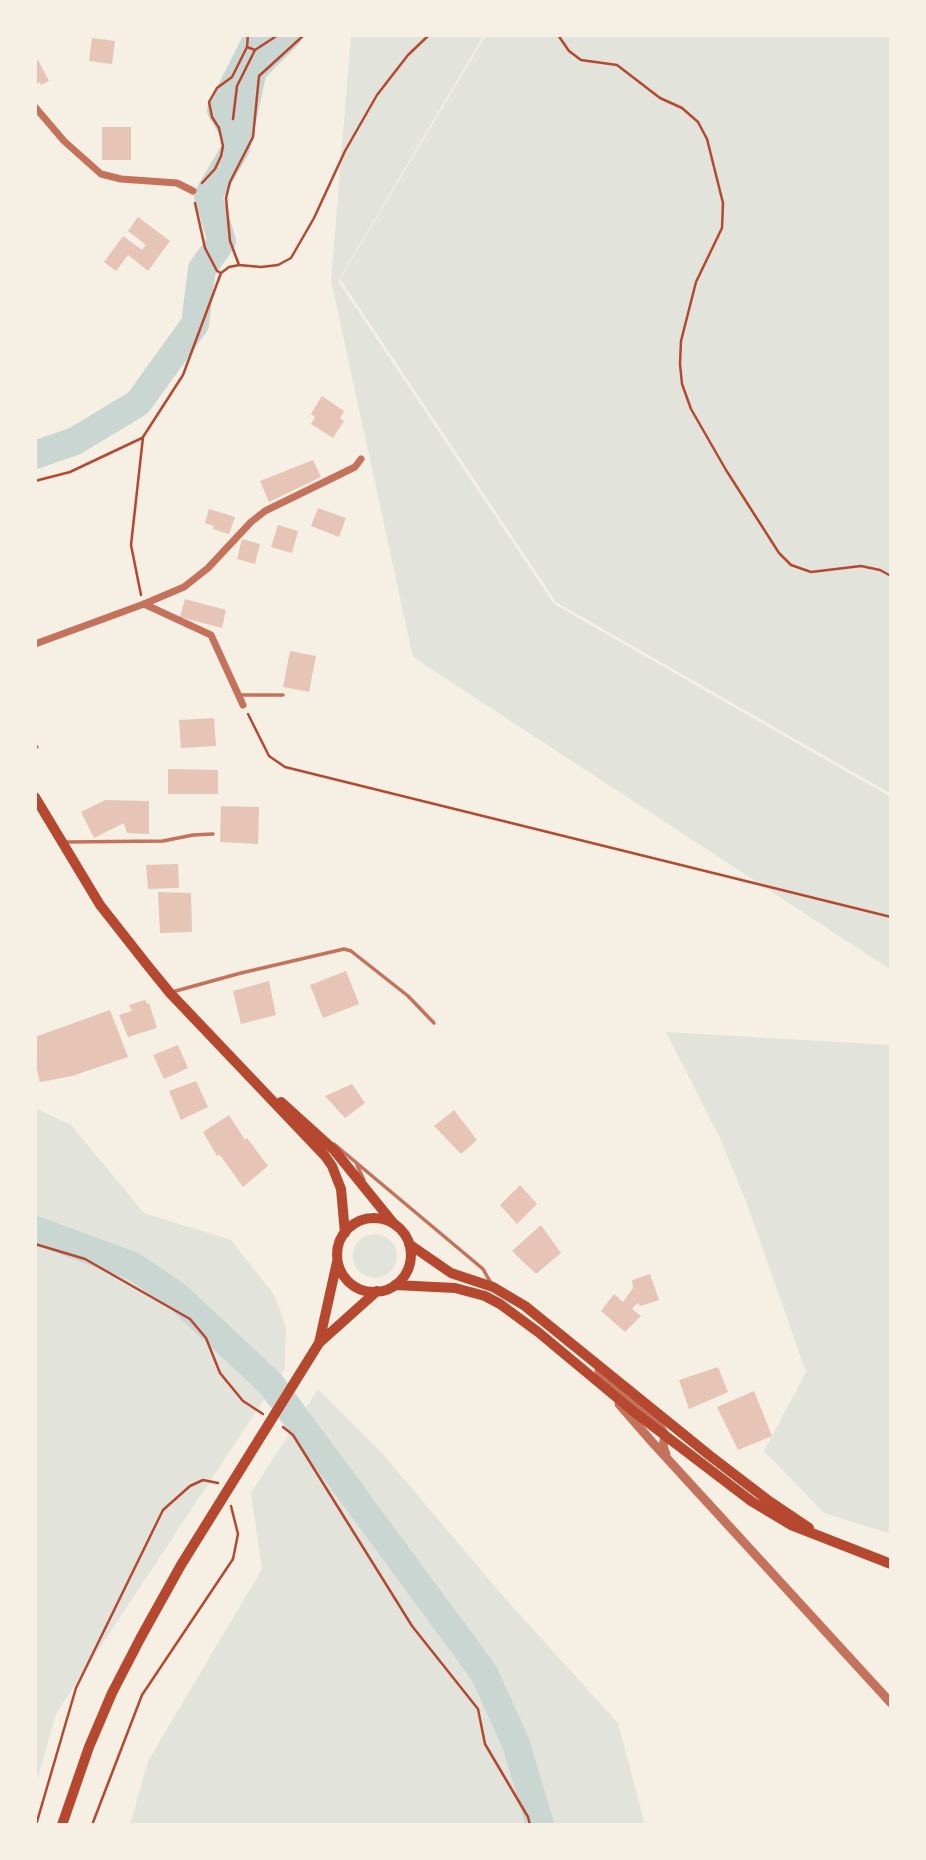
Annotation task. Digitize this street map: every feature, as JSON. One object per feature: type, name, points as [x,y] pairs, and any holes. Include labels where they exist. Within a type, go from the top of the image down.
[{"type":"main road","points":[[35,797],[100,905],[170,993],[312,1141],[332,1166],[343,1199],[345,1233]]},
{"type":"main road","points":[[264,1090],[319,1135],[367,1189],[409,1244],[451,1273],[493,1287],[531,1311],[747,1485],[821,1536]]},
{"type":"main road","points":[[319,1343],[337,1262],[337,1251],[345,1233],[358,1222],[370,1218],[394,1224]]},
{"type":"main road","points":[[395,1285],[406,1273],[409,1244]]},
{"type":"main road","points":[[337,1262],[349,1282],[359,1289],[377,1291]]},
{"type":"main road","points":[[61,1825],[112,1693],[181,1565],[319,1343],[377,1291],[395,1285],[455,1288],[485,1296],[517,1315],[607,1390],[751,1501],[791,1525],[891,1564]]},
{"type":"street","points":[[35,107],[64,141],[101,174],[121,179],[177,183],[193,191]]},
{"type":"street","points":[[35,644],[184,587],[251,522],[265,512],[355,467],[361,459]]},
{"type":"street","points":[[144,604],[211,635],[243,705]]},
{"type":"street","points":[[593,1363],[659,1425],[665,1435],[663,1447],[666,1456]]},
{"type":"street","points":[[607,1390],[891,1703]]},
{"type":"lane","points":[[238,695],[283,695]]},
{"type":"lane","points":[[61,842],[163,841],[213,834]]},
{"type":"lane","points":[[170,993],[344,949],[351,951],[408,996],[433,1023]]},
{"type":"lane","points":[[319,1135],[356,1162],[483,1269],[493,1287]]},
{"type":"lane","points":[[356,1162],[367,1189]]},
{"type":"path","points":[[233,119],[237,86],[251,49],[248,35]]},
{"type":"path","points":[[221,273],[217,271],[205,248],[193,191],[215,169],[223,146],[209,102],[217,88],[232,76],[251,49],[278,35]]},
{"type":"path","points":[[239,265],[230,242],[226,198],[230,182],[253,137],[259,76],[304,35]]},
{"type":"path","points":[[144,604],[131,545],[143,437],[183,375],[221,273],[229,267],[278,265],[291,258],[314,218],[345,151],[377,95],[408,55],[429,35]]},
{"type":"path","points":[[558,35],[569,51],[581,60],[617,65],[660,98],[682,108],[698,122],[707,139],[723,203],[722,228],[696,282],[681,341],[680,364],[682,384],[707,440],[779,553],[791,565],[811,572],[861,566],[880,570],[891,576]]},
{"type":"path","points":[[35,481],[70,472],[143,437]]},
{"type":"path","points":[[243,705],[269,756],[285,767],[891,917]]},
{"type":"path","points":[[35,1244],[85,1259],[190,1319],[206,1338],[219,1373],[243,1401],[263,1414]]},
{"type":"path","points":[[283,1428],[293,1434],[412,1626],[478,1709],[485,1744],[528,1817],[530,1825]]},
{"type":"path","points":[[36,1825],[76,1689],[112,1614]]},
{"type":"shaded area","points":[[351,35],[484,35],[338,281],[554,604],[891,797],[891,970],[413,657],[331,281]]},
{"type":"shaded area","points":[[486,35],[891,35],[891,794],[556,602],[340,279]]},
{"type":"shaded area","points":[[666,1032],[891,1045],[891,1534],[824,1513],[764,1451],[806,1372],[747,1204],[720,1138]]},
{"type":"shaded area","points":[[35,1108],[71,1125],[144,1213],[231,1240],[275,1296],[286,1328],[285,1368],[56,1714],[35,1788]]},
{"type":"shaded area","points":[[375,1234],[390,1241],[397,1256],[390,1271],[375,1278],[360,1271],[353,1256],[360,1241]]},
{"type":"shaded area","points":[[318,1389],[382,1453],[502,1595],[618,1723],[645,1825],[130,1825],[148,1761],[262,1569],[251,1493]]},
{"type":"building","points":[[92,38],[115,41],[112,64],[89,61]]},
{"type":"building","points":[[35,60],[38,60],[49,81],[41,85],[40,82],[35,85]]},
{"type":"building","points":[[102,127],[131,127],[131,160],[102,160]]},
{"type":"building","points":[[138,217],[170,241],[148,271],[128,255],[116,271],[104,262],[123,236],[142,250],[146,245],[128,231]]},
{"type":"building","points":[[322,396],[344,411],[340,418],[344,421],[333,438],[311,424],[315,417],[311,414]]},
{"type":"building","points":[[313,460],[321,477],[269,502],[260,481]]},
{"type":"building","points":[[318,508],[346,518],[339,537],[311,526]]},
{"type":"building","points":[[209,509],[235,517],[229,534],[213,529],[214,526],[205,523]]},
{"type":"building","points":[[278,525],[298,531],[292,553],[271,547]]},
{"type":"building","points":[[242,539],[260,544],[255,564],[237,559]]},
{"type":"building","points":[[185,599],[226,610],[222,628],[180,617]]},
{"type":"building","points":[[290,651],[316,656],[309,692],[283,687]]},
{"type":"building","points":[[214,718],[216,746],[181,748],[179,720]]},
{"type":"building","points":[[168,769],[218,770],[218,794],[168,794]]},
{"type":"building","points":[[105,800],[149,801],[149,834],[127,833],[124,823],[94,838],[81,812]]},
{"type":"building","points":[[221,806],[259,807],[258,844],[220,842]]},
{"type":"building","points":[[178,864],[179,888],[148,889],[146,865]]},
{"type":"building","points":[[158,892],[191,893],[192,932],[160,933]]},
{"type":"building","points":[[346,971],[359,1004],[323,1018],[310,985]]},
{"type":"building","points":[[269,981],[276,1015],[241,1024],[233,991]]},
{"type":"building","points":[[145,1000],[149,1003],[157,1028],[128,1037],[119,1015],[132,1011],[129,1005]]},
{"type":"building","points":[[110,1010],[128,1057],[72,1076],[40,1082],[35,1061],[35,1037]]},
{"type":"building","points":[[178,1045],[188,1068],[164,1079],[153,1055]]},
{"type":"building","points":[[196,1081],[208,1107],[181,1120],[169,1091]]},
{"type":"building","points":[[352,1084],[365,1103],[345,1118],[325,1096]]},
{"type":"building","points":[[454,1110],[477,1140],[461,1154],[434,1126]]},
{"type":"building","points":[[229,1115],[245,1140],[247,1138],[268,1166],[243,1187],[220,1155],[217,1156],[203,1132]]},
{"type":"building","points":[[520,1185],[537,1204],[517,1224],[500,1205]]},
{"type":"building","points":[[541,1225],[561,1253],[536,1274],[512,1251]]},
{"type":"building","points":[[650,1274],[659,1300],[641,1306],[637,1303],[632,1309],[641,1316],[625,1332],[601,1311],[614,1294],[623,1302],[633,1288],[632,1280]]},
{"type":"building","points":[[718,1367],[728,1392],[689,1409],[679,1380]]},
{"type":"building","points":[[754,1391],[772,1436],[738,1450],[717,1407]]},
{"type":"waterway","points":[[237,137],[221,110],[259,35]]},
{"type":"waterway","points":[[35,455],[75,441],[138,403],[195,324],[202,269],[222,241],[208,196],[236,148],[253,70],[288,35]]},
{"type":"waterway","points":[[35,1230],[133,1266],[176,1295],[271,1384],[484,1673],[516,1744],[540,1825]]}]
